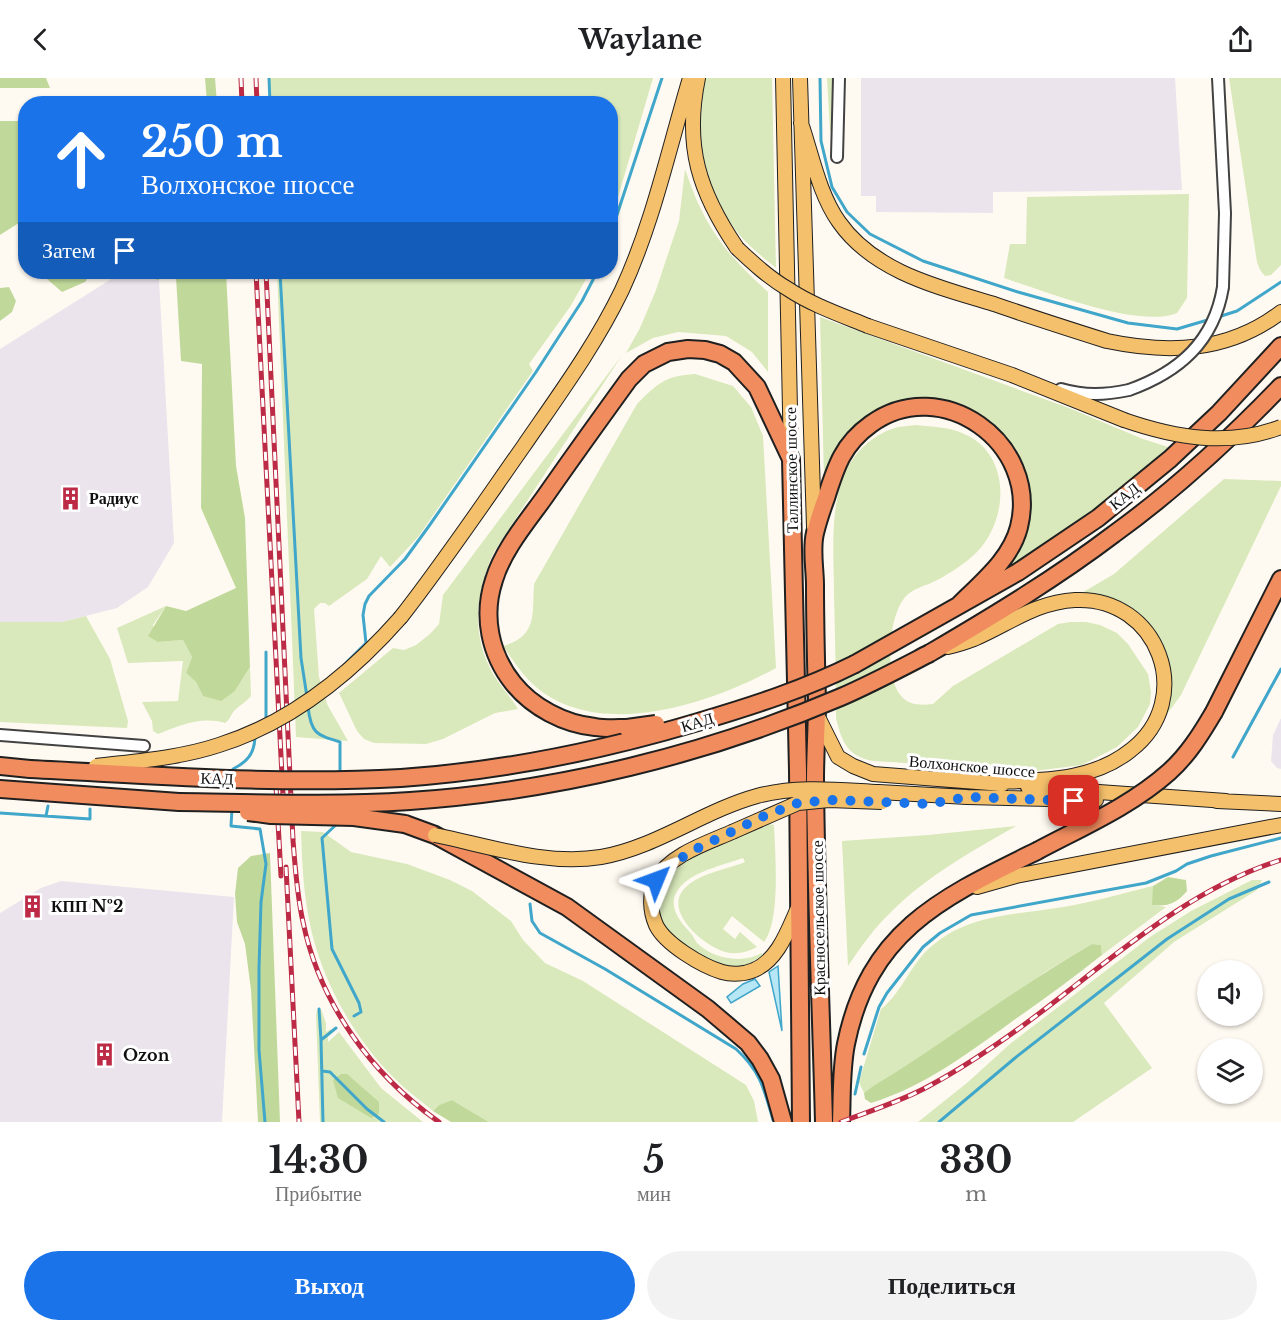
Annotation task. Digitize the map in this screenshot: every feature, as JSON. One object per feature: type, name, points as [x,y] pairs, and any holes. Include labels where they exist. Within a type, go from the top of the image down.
[{"type":"highway","name":"КАД","points":[[0,766],[208,778],[318,781],[401,778],[484,770],[608,747],[673,730],[794,692],[855,664],[1018,572],[1098,518],[1170,459],[1219,412],[1281,346]]},
{"type":"highway","points":[[791,459],[757,387],[734,362],[720,354],[688,349],[668,352],[644,364],[628,379],[513,542],[494,579],[488,621],[491,645],[504,672],[522,694],[540,708],[562,718],[594,727],[638,728],[676,720],[747,699],[827,669],[855,664]]},
{"type":"highway","name":"КАД","points":[[0,789],[179,802],[320,804],[410,801],[495,792],[566,780],[676,754],[788,717],[840,697],[930,653],[1031,592],[1115,534],[1189,475],[1281,386]]},
{"type":"highway","points":[[814,535],[835,469],[854,437],[874,421],[896,411],[921,407],[942,409],[965,416],[985,427],[1010,457],[1018,475],[1022,494],[1022,510],[1019,528],[1012,544],[998,565],[959,605]]},
{"type":"highway","name":"Таллинское шоссе","points":[[791,459],[798,861]]},
{"type":"highway","name":"Таллинское шоссе","points":[[814,535],[817,715]]},
{"type":"highway","points":[[840,1122],[846,1045],[858,1004],[880,957],[918,918],[942,901],[1142,794],[1170,771],[1194,745],[1214,712],[1281,579]]},
{"type":"highway","name":"Красносельское шоссе","points":[[817,715],[815,779],[824,1122]]},
{"type":"highway","points":[[179,802],[271,815],[379,819],[405,824],[435,835],[567,907],[708,1009],[748,1043],[760,1059],[771,1079],[783,1122]]},
{"type":"highway","name":"Красносельское шоссе","points":[[798,861],[801,1122]]},
{"type":"main road","points":[[30,769],[96,766],[190,753],[218,746],[280,719],[336,681],[362,660],[401,617],[448,555],[555,401],[607,319],[622,288],[648,220],[690,78]]},
{"type":"main road","points":[[698,78],[693,116],[694,156],[704,190],[720,223],[737,248],[763,272],[789,290],[826,309],[868,326],[1011,375],[1124,420],[1181,437],[1208,440],[1240,438],[1281,428]]},
{"type":"main road","name":"Таллинское шоссе","points":[[783,78],[791,459]]},
{"type":"main road","name":"Таллинское шоссе","points":[[800,78],[814,535]]},
{"type":"main road","points":[[801,123],[834,216],[852,239],[867,253],[889,266],[933,285],[1107,341],[1163,350],[1190,348],[1225,341],[1252,330],[1281,312]]},
{"type":"main road","points":[[930,653],[974,639],[1042,605],[1077,600],[1098,602],[1117,608],[1145,630],[1155,644],[1162,659],[1165,676],[1162,708],[1145,737],[1131,751],[1107,765],[1077,776],[996,782]]},
{"type":"main road","name":"Волхонское шоссе","points":[[817,715],[838,757],[852,766],[873,774],[1227,801],[1281,801]]},
{"type":"main road","points":[[435,835],[528,856],[562,859],[600,857],[632,849],[730,805],[782,790],[827,789],[881,797]]},
{"type":"main road","points":[[799,906],[779,946],[768,962],[753,970],[737,974],[723,972],[696,959],[665,938],[651,912],[651,894],[656,880],[665,868],[678,859],[798,803],[881,797]]},
{"type":"main road","name":"Волхонское шоссе","points":[[881,797],[1227,801]]},
{"type":"main road","points":[[942,901],[981,885],[1016,876],[1281,825]]},
{"type":"street","points":[[837,157],[839,78]]},
{"type":"street","points":[[1011,375],[1086,395],[1108,394],[1129,390],[1167,373],[1203,339],[1216,314],[1222,287],[1225,213],[1218,78]]},
{"type":"street","points":[[0,735],[144,746]]},
{"type":"shaded area","points":[[861,78],[1175,78],[1182,190],[993,192],[993,213],[876,212],[876,196],[861,196]]},
{"type":"shaded area","points":[[111,279],[159,280],[174,543],[148,587],[117,608],[62,622],[0,622],[0,349]]},
{"type":"shaded area","points":[[1281,718],[1281,769],[1271,761],[1273,735]]},
{"type":"shaded area","points":[[61,881],[234,897],[222,1122],[0,1122],[0,913],[41,888]]},
{"type":"green space","points":[[0,78],[46,78],[50,88],[0,88]]},
{"type":"green space","points":[[205,78],[215,78],[216,96],[206,96]]},
{"type":"green space","points":[[268,78],[653,78],[618,197],[618,96],[269,96]]},
{"type":"green space","points":[[702,78],[772,78],[776,268],[744,240],[725,214],[711,184],[700,136],[699,110]]},
{"type":"green space","points":[[827,78],[835,78],[834,127],[830,132]]},
{"type":"green space","points":[[1229,78],[1281,78],[1281,265],[1271,275],[1265,276],[1257,262]]},
{"type":"green space","points":[[0,121],[18,121],[18,223],[0,235]]},
{"type":"green space","points":[[685,169],[700,207],[717,237],[739,264],[768,292],[768,372],[752,352],[726,336],[678,332],[653,338],[626,353],[640,328],[656,290],[679,221]]},
{"type":"green space","points":[[1189,194],[1187,298],[1177,313],[1160,317],[1116,312],[1066,299],[1004,278],[1010,244],[1026,244],[1027,197]]},
{"type":"green space","points":[[47,279],[87,279],[85,282],[62,292]]},
{"type":"green space","points":[[176,279],[226,279],[236,466],[245,518],[250,667],[235,691],[221,701],[203,696],[196,682],[186,673],[192,657],[183,640],[158,642],[148,636],[166,606],[186,611],[236,588],[201,508],[202,364],[181,361]]},
{"type":"green space","points":[[277,279],[586,279],[570,307],[529,364],[533,371],[418,537],[390,567],[381,556],[367,579],[329,606],[320,603],[314,609],[319,677],[327,704],[348,741],[296,737]]},
{"type":"green space","points":[[9,287],[16,301],[12,312],[0,321],[0,288]]},
{"type":"green space","points":[[820,317],[1069,408],[1168,447],[1115,496],[1002,575],[1025,523],[992,426],[890,407],[824,478]]},
{"type":"green space","points":[[622,355],[494,552],[488,566],[478,609],[480,638],[489,666],[518,709],[495,713],[443,739],[426,744],[374,743],[364,739],[357,731],[339,693],[393,648],[404,650],[416,645],[439,624],[443,595]]},
{"type":"green space","points":[[695,374],[733,386],[751,407],[763,436],[776,668],[721,693],[659,711],[627,714],[596,713],[567,705],[535,686],[503,646],[514,642],[528,630],[533,614],[534,584],[637,404],[663,382]]},
{"type":"green space","points":[[917,425],[957,431],[978,443],[990,455],[997,471],[1000,505],[988,538],[977,552],[949,573],[907,595],[901,604],[892,631],[890,647],[890,662],[897,689],[903,698],[913,704],[933,704],[953,686],[1058,624],[1086,622],[1100,625],[1117,633],[1128,644],[1148,674],[1151,692],[1150,704],[1138,727],[1117,747],[1082,765],[1035,771],[873,761],[851,752],[843,741],[836,718],[833,549],[834,517],[840,487],[853,458],[865,445],[887,431]]},
{"type":"green space","points":[[1224,479],[1281,481],[1281,486],[1181,695],[1165,717],[1171,686],[1171,672],[1163,646],[1155,634],[1131,613],[1112,602],[1101,597],[1080,594],[1114,574]]},
{"type":"green space","points":[[166,606],[153,625],[158,642],[183,640],[192,657],[186,673],[196,682],[203,696],[235,691],[250,667],[251,696],[235,710],[225,723],[199,721],[158,734],[153,731],[152,721],[142,702],[178,701],[183,661],[128,663],[117,628]]},
{"type":"green space","points":[[86,616],[110,659],[128,721],[127,728],[0,722],[0,622],[62,622]]},
{"type":"green space","points":[[769,824],[774,825],[776,886],[773,918],[764,942],[732,916],[723,929],[735,939],[740,932],[757,947],[746,952],[725,952],[697,935],[682,917],[679,907],[679,897],[691,883],[705,875],[745,862],[743,858],[704,871],[689,879],[678,890],[674,902],[676,914],[680,920],[697,943],[711,953],[737,959],[762,953],[763,956],[743,966],[725,966],[709,960],[675,940],[663,926],[658,908],[660,890],[669,874],[699,854]]},
{"type":"green space","points":[[1016,826],[951,865],[905,899],[879,925],[848,966],[842,841]]},
{"type":"green space","points":[[301,831],[323,832],[351,852],[407,864],[472,891],[511,921],[523,940],[545,963],[583,981],[746,1085],[754,1101],[758,1122],[489,1122],[452,1100],[439,1105],[433,1111],[378,1061],[351,1023],[328,981],[308,914]]},
{"type":"green space","points":[[270,853],[280,1122],[258,1122],[251,990],[245,944],[237,922],[235,894],[238,868],[251,856]]},
{"type":"green space","points":[[1168,877],[1186,880],[1187,891],[1180,899],[1172,903],[1152,905],[1153,886]]},
{"type":"green space","points":[[1252,880],[1262,880],[1257,890],[1174,942],[1104,1003],[1152,1068],[1073,1122],[918,1122],[968,1082],[1011,1043],[1150,937],[1191,911]]},
{"type":"green space","points":[[1153,886],[1153,905],[1166,907],[1102,955],[1101,945],[1092,944],[1045,972],[864,1093],[859,1082],[881,1009],[933,945],[963,927],[979,921],[1075,905]]},
{"type":"green space","points":[[1092,944],[1101,945],[1102,955],[960,1058],[927,1079],[891,1096],[871,1103],[865,1099],[864,1093],[872,1087],[1036,978]]},
{"type":"green space","points":[[321,1009],[326,1023],[326,1032],[331,1029],[333,1032],[328,1037],[328,1042],[339,1032],[381,1088],[423,1122],[320,1122],[316,1015],[317,1010]]},
{"type":"green space","points":[[341,1074],[347,1074],[379,1102],[379,1114],[371,1118],[338,1098],[333,1080]]},
{"type":"green space","points":[[452,1100],[489,1122],[451,1122],[433,1111],[439,1105]]},
{"type":"water","points":[[778,966],[782,1031],[769,972]]},
{"type":"water","points":[[755,979],[760,986],[731,1003],[727,997],[743,984]]},
{"type":"waterway","points":[[269,78],[270,96]]},
{"type":"waterway","points":[[618,212],[662,78]]},
{"type":"waterway","points":[[820,78],[821,141],[832,187],[847,212],[870,234],[923,261],[1018,292],[1128,323],[1177,329],[1211,319]]},
{"type":"waterway","points":[[280,279],[301,658],[307,697]]},
{"type":"waterway","points":[[344,665],[366,643],[363,615],[369,596],[405,559],[429,526],[536,372],[582,301],[593,279]]},
{"type":"waterway","points":[[1218,317],[1237,311],[1281,282]]},
{"type":"waterway","points":[[266,652],[266,720]]},
{"type":"waterway","points":[[1233,757],[1281,669]]},
{"type":"waterway","points":[[308,707],[316,732],[340,742],[340,774]]},
{"type":"waterway","points":[[233,773],[233,769],[249,757],[257,737]]},
{"type":"waterway","points":[[46,816],[48,806]]},
{"type":"waterway","points":[[0,813],[90,819],[90,809]]},
{"type":"waterway","points":[[232,809],[231,826],[260,829],[266,864],[261,902],[259,968],[259,1050],[265,1122]]},
{"type":"waterway","points":[[339,822],[322,838],[332,949],[359,1003],[361,1012],[354,1016]]},
{"type":"waterway","points":[[864,1054],[879,1007],[887,993],[923,947],[940,933],[971,915],[1146,883],[1187,864],[1281,838]]},
{"type":"waterway","points":[[939,1122],[1015,1058],[1167,939],[1229,899],[1269,882]]},
{"type":"waterway","points":[[530,904],[532,921],[540,933],[605,969],[736,1049],[756,1073],[773,1120]]},
{"type":"waterway","points":[[319,1009],[321,1040]]},
{"type":"waterway","points":[[323,1122],[321,1040],[336,1028]]},
{"type":"waterway","points":[[855,1094],[861,1067]]},
{"type":"waterway","points":[[322,1071],[330,1072],[367,1109],[384,1122]]},
{"type":"railway","points":[[241,78],[242,96]]},
{"type":"railway","points":[[256,78],[257,96]]},
{"type":"railway","points":[[256,279],[283,795]]},
{"type":"railway","points":[[266,279],[293,840],[301,912],[311,952],[322,981],[352,1035],[391,1082],[439,1122]]},
{"type":"railway","points":[[276,786],[281,876]]},
{"type":"railway","points":[[841,1122],[886,1106],[953,1073],[1021,1027],[1145,932],[1178,910],[1245,873],[1281,860]]},
{"type":"railway","points":[[286,867],[299,1122]]},
{"type":"place","name":"Радиус","points":[[71,498]]},
{"type":"place","name":"КПП №2","points":[[33,906]]},
{"type":"place","name":"Ozon","points":[[105,1055]]},
{"type":"route","points":[[656,880],[665,868],[694,850],[762,817],[798,803],[830,800],[930,804],[967,797],[1074,801]]}]
